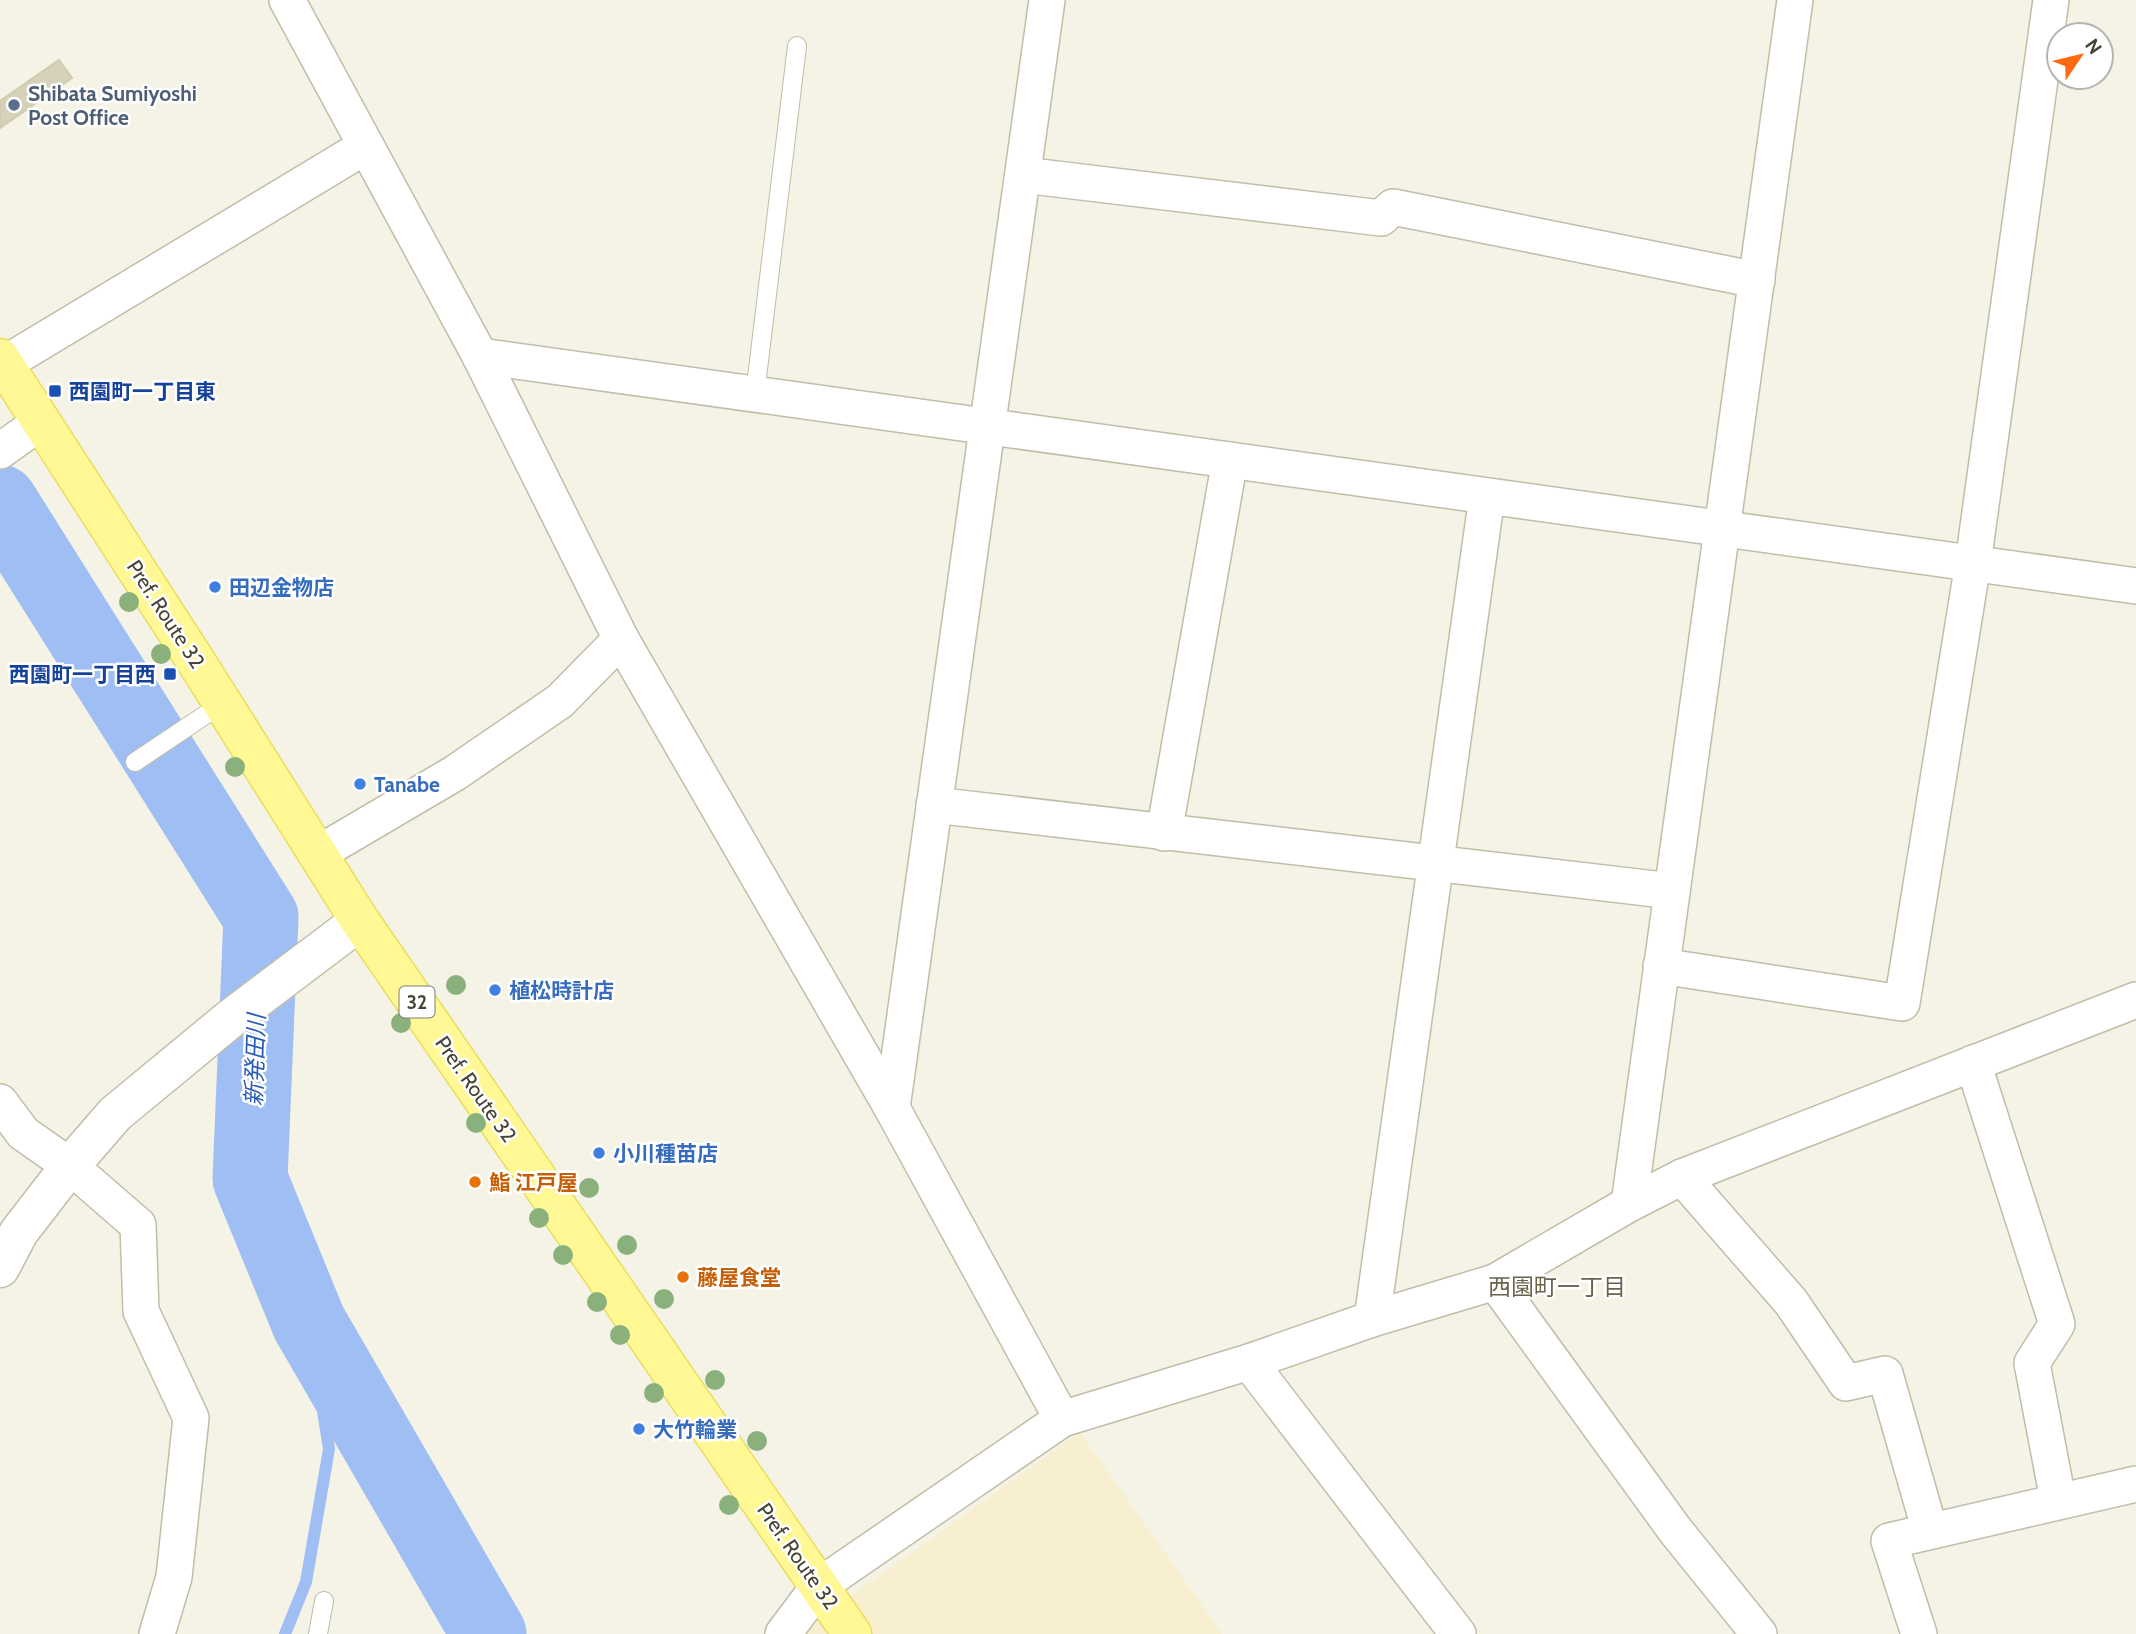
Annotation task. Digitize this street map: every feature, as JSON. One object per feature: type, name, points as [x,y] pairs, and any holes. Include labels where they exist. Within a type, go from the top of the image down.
[{"type":"main road","name":"Pref. Route 32","points":[[2,361],[360,921],[852,1634]]},
{"type":"street","points":[[892,1108],[1047,0]]},
{"type":"street","points":[[1629,1204],[1796,0]]},
{"type":"street","points":[[1661,967],[1902,1003],[1973,563],[2051,0]]},
{"type":"street","points":[[288,1],[481,356],[621,639],[892,1108],[1062,1419]]},
{"type":"street","points":[[2,361],[366,146]]},
{"type":"street","points":[[1023,175],[1381,219],[1393,206],[1757,281]]},
{"type":"street","points":[[481,356],[2136,586]]},
{"type":"street","points":[[1,450],[42,421]]},
{"type":"street","points":[[1164,833],[1230,460]]},
{"type":"street","points":[[1372,1319],[1487,496]]},
{"type":"street","points":[[319,853],[455,773],[560,702],[621,639]]},
{"type":"street","points":[[934,805],[1672,891]]},
{"type":"street","points":[[0,1268],[19,1232],[115,1114],[230,1019],[360,921]]},
{"type":"street","points":[[783,1634],[819,1586],[1062,1419],[1495,1282],[1629,1204],[1682,1177],[2136,1000]]},
{"type":"street","points":[[1973,1063],[2057,1324],[2032,1363],[2058,1500]]},
{"type":"street","points":[[0,1102],[12,1140],[70,1166],[138,1225],[141,1311],[191,1418],[174,1577],[157,1634]]},
{"type":"street","points":[[1682,1177],[1791,1302],[1846,1383],[1885,1374],[1930,1531]]},
{"type":"street","points":[[1495,1282],[1675,1530],[1759,1634]]},
{"type":"street","points":[[1249,1362],[1458,1634]]},
{"type":"street","points":[[1919,1634],[1889,1541],[2136,1483]]},
{"type":"lane","points":[[755,394],[797,46]]},
{"type":"lane","points":[[135,762],[223,703]]},
{"type":"lane","points":[[318,1634],[324,1601]]},
{"type":"shaded area","points":[[1080,1432],[1222,1634],[798,1634]]},
{"type":"building","points":[[59,60],[72,78],[0,128],[0,101]]},
{"type":"waterway","name":"新発田川","points":[[0,502],[261,917],[250,1179],[309,1323],[489,1634]]},
{"type":"waterway","points":[[285,1634],[306,1582],[329,1449],[309,1323]]},
{"type":"place","name":"Shibata Sumiyoshi Post Office","points":[[14,105]]},
{"type":"place","name":"西園町一丁目東","points":[[55,391]]},
{"type":"place","name":"田辺金物店","points":[[215,587]]},
{"type":"place","name":"西園町一丁目西","points":[[170,674]]},
{"type":"place","name":"Tanabe","points":[[360,784]]},
{"type":"place","name":"植松時計店","points":[[495,990]]},
{"type":"place","name":"小川種苗店","points":[[599,1153]]},
{"type":"place","name":"鮨 江戸屋","points":[[475,1182]]},
{"type":"place","name":"藤屋食堂","points":[[683,1277]]},
{"type":"place","name":"大竹輪業","points":[[639,1429]]},
{"type":"district","name":"西園町一丁目","points":[[1557,1287]]}]
